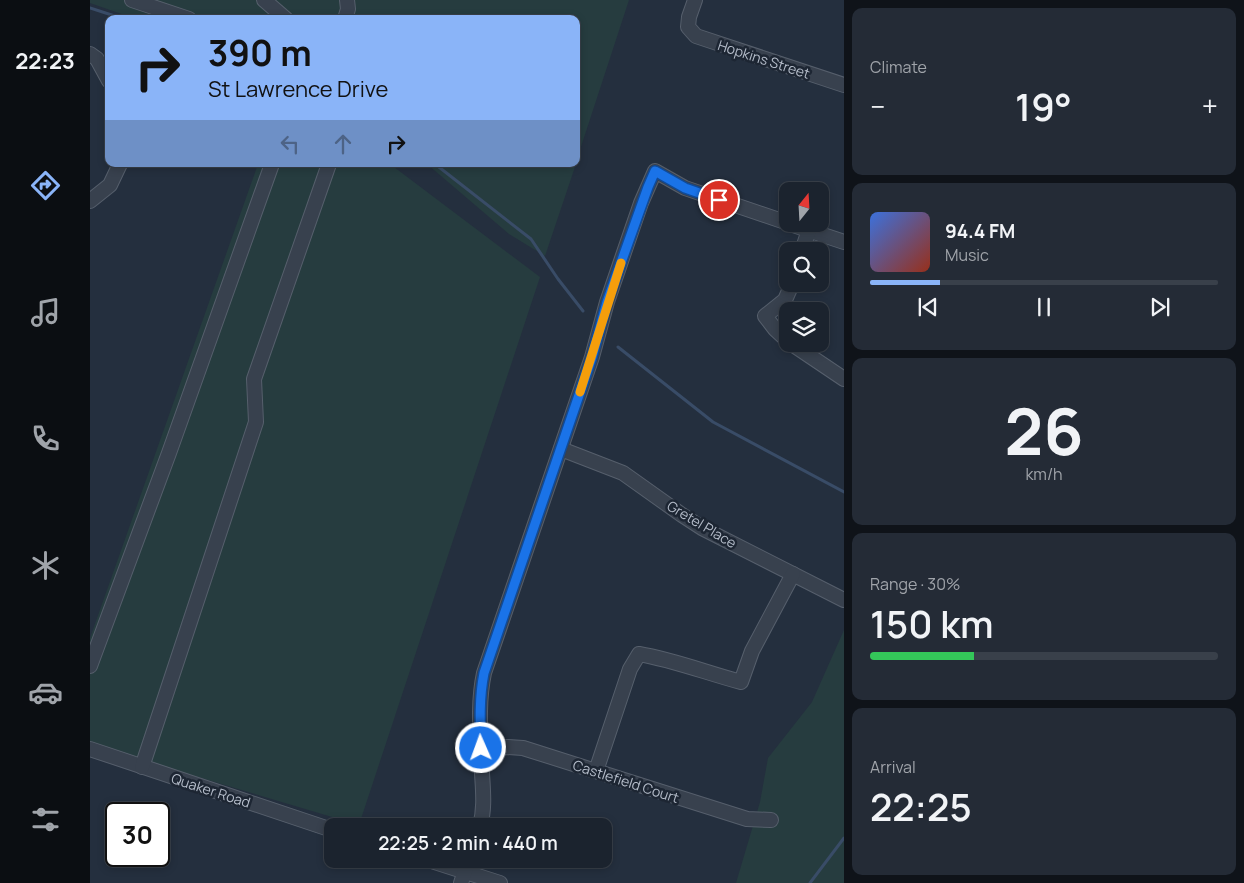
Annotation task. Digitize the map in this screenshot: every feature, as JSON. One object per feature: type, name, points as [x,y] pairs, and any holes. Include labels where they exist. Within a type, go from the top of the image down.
[{"type":"street","points":[[132,0],[177,15]]},
{"type":"street","points":[[264,0],[281,15]]},
{"type":"street","points":[[346,15],[347,0]]},
{"type":"street","name":"Hopkins Street","points":[[695,0],[689,17],[688,27],[696,36],[844,85]]},
{"type":"street","points":[[90,54],[97,59],[105,74]]},
{"type":"street","points":[[90,201],[110,184],[118,167]]},
{"type":"street","points":[[90,666],[172,446],[271,167]]},
{"type":"street","points":[[142,767],[256,422],[254,379],[328,167]]},
{"type":"street","points":[[482,818],[484,808],[480,710],[484,673],[592,357],[616,275],[641,203],[655,171],[685,188],[779,220]]},
{"type":"street","points":[[815,232],[844,242]]},
{"type":"street","points":[[779,305],[765,316],[779,333]]},
{"type":"street","points":[[804,352],[844,379]]},
{"type":"street","name":"Gretel Place","points":[[561,449],[624,473],[696,524],[844,600]]},
{"type":"street","points":[[596,771],[630,669],[639,654],[663,658],[712,675],[741,682],[752,651],[793,574]]},
{"type":"street","name":"Castlefield Court","points":[[481,748],[523,748],[747,820],[770,820]]},
{"type":"street","name":"Quaker Road","points":[[90,750],[324,827]]},
{"type":"street","points":[[465,871],[500,883]]},
{"type":"green space","points":[[90,0],[629,0],[580,150],[580,15],[124,15],[90,3]]},
{"type":"green space","points":[[257,167],[394,167],[540,277],[361,818],[335,818],[90,745],[90,638]]},
{"type":"green space","points":[[431,167],[575,167],[545,256],[509,234]]},
{"type":"green space","points":[[844,630],[844,883],[736,883],[760,802],[768,758],[812,702]]},
{"type":"waterway","points":[[90,8],[112,15]]},
{"type":"waterway","points":[[439,167],[531,239],[558,279],[583,311]]},
{"type":"waterway","points":[[618,347],[713,422],[844,492]]},
{"type":"waterway","points":[[810,883],[844,838]]},
{"type":"slow traffic","points":[[580,392],[599,334],[607,302],[621,263]]},
{"type":"route","points":[[481,748],[480,710],[484,673],[592,357],[607,302],[641,203],[655,171],[685,188],[719,200]]}]
